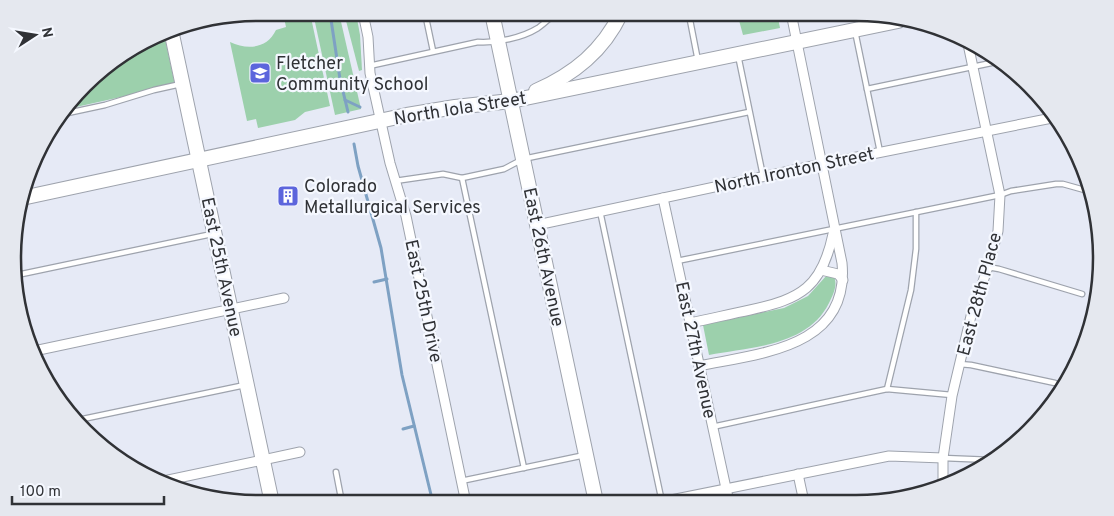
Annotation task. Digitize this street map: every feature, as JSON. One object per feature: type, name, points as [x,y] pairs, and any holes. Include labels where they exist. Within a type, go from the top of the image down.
[{"type":"street","name":"East 25th Drive","points":[[365,21],[368,37],[369,66],[395,181],[406,216],[465,495]]},
{"type":"street","name":"East 26th Avenue","points":[[494,21],[595,495]]},
{"type":"street","points":[[511,101],[551,84],[574,70],[603,43],[617,21]]},
{"type":"street","points":[[699,366],[776,349],[807,337],[820,328],[831,316],[840,297],[843,280],[835,229],[792,21]]},
{"type":"street","name":"North Iola Street","points":[[29,196],[446,108],[511,101],[854,30],[875,22]]},
{"type":"street","name":"East 25th Avenue","points":[[173,37],[270,495]]},
{"type":"street","name":"East 28th Place","points":[[944,478],[943,458],[952,396],[959,364],[971,316],[998,231],[1000,195],[969,51]]},
{"type":"street","name":"North Ironton Street","points":[[537,225],[763,176],[1048,119]]},
{"type":"street","name":"East 27th Avenue","points":[[663,198],[727,495]]},
{"type":"street","points":[[690,323],[775,304],[788,300],[800,293],[812,283],[821,270],[829,254],[835,229]]},
{"type":"street","points":[[821,270],[838,274],[843,280]]},
{"type":"street","points":[[39,350],[284,298]]},
{"type":"street","points":[[173,479],[300,452]]},
{"type":"street","points":[[696,495],[889,456],[943,458]]},
{"type":"street","points":[[798,474],[802,495]]},
{"type":"lane","points":[[426,21],[433,51]]},
{"type":"lane","points":[[369,66],[433,51],[519,36],[538,28],[546,21]]},
{"type":"lane","points":[[690,21],[699,62]]},
{"type":"lane","points":[[854,30],[880,152]]},
{"type":"lane","points":[[737,54],[763,176]]},
{"type":"lane","points":[[867,89],[991,63]]},
{"type":"lane","points":[[72,112],[183,84]]},
{"type":"lane","points":[[395,181],[443,174],[462,178],[504,169],[524,159],[749,112]]},
{"type":"lane","points":[[462,178],[524,468]]},
{"type":"lane","points":[[677,261],[1000,195],[1011,191],[1056,184],[1063,184],[1083,190]]},
{"type":"lane","points":[[600,211],[660,495]]},
{"type":"lane","points":[[887,388],[911,290],[916,249],[916,212]]},
{"type":"lane","points":[[22,274],[215,234]]},
{"type":"lane","points":[[988,267],[1082,294]]},
{"type":"lane","points":[[959,364],[1055,383]]},
{"type":"lane","points":[[85,419],[247,385]]},
{"type":"lane","points":[[712,427],[887,388],[952,396]]},
{"type":"lane","points":[[462,481],[586,455]]},
{"type":"lane","points":[[943,458],[980,460]]},
{"type":"lane","points":[[336,472],[340,495]]},
{"type":"green space","points":[[285,21],[312,21],[330,106],[305,112],[295,120],[258,128],[256,119],[247,121],[230,42],[236,45],[256,46],[267,41],[276,30],[286,27]]},
{"type":"green space","points":[[315,21],[341,21],[361,109],[335,115]]},
{"type":"green space","points":[[346,21],[357,21],[362,70],[359,71]]},
{"type":"green space","points":[[739,21],[779,21],[780,28],[743,35]]},
{"type":"green space","points":[[165,40],[175,85],[76,107],[114,70],[126,61]]},
{"type":"green space","points":[[827,275],[834,277],[835,280],[833,293],[820,317],[807,328],[777,342],[709,355],[703,325],[784,308],[808,296]]},
{"type":"waterway","points":[[331,21],[340,79],[348,112]]},
{"type":"waterway","points":[[345,100],[360,107]]},
{"type":"waterway","points":[[354,144],[358,166],[381,248],[402,375],[431,495]]},
{"type":"waterway","points":[[374,282],[387,279]]},
{"type":"waterway","points":[[403,429],[414,426]]},
{"type":"place","name":"Fletcher Community School","points":[[260,73]]},
{"type":"place","name":"Colorado Metallurgical Services","points":[[288,196]]}]
